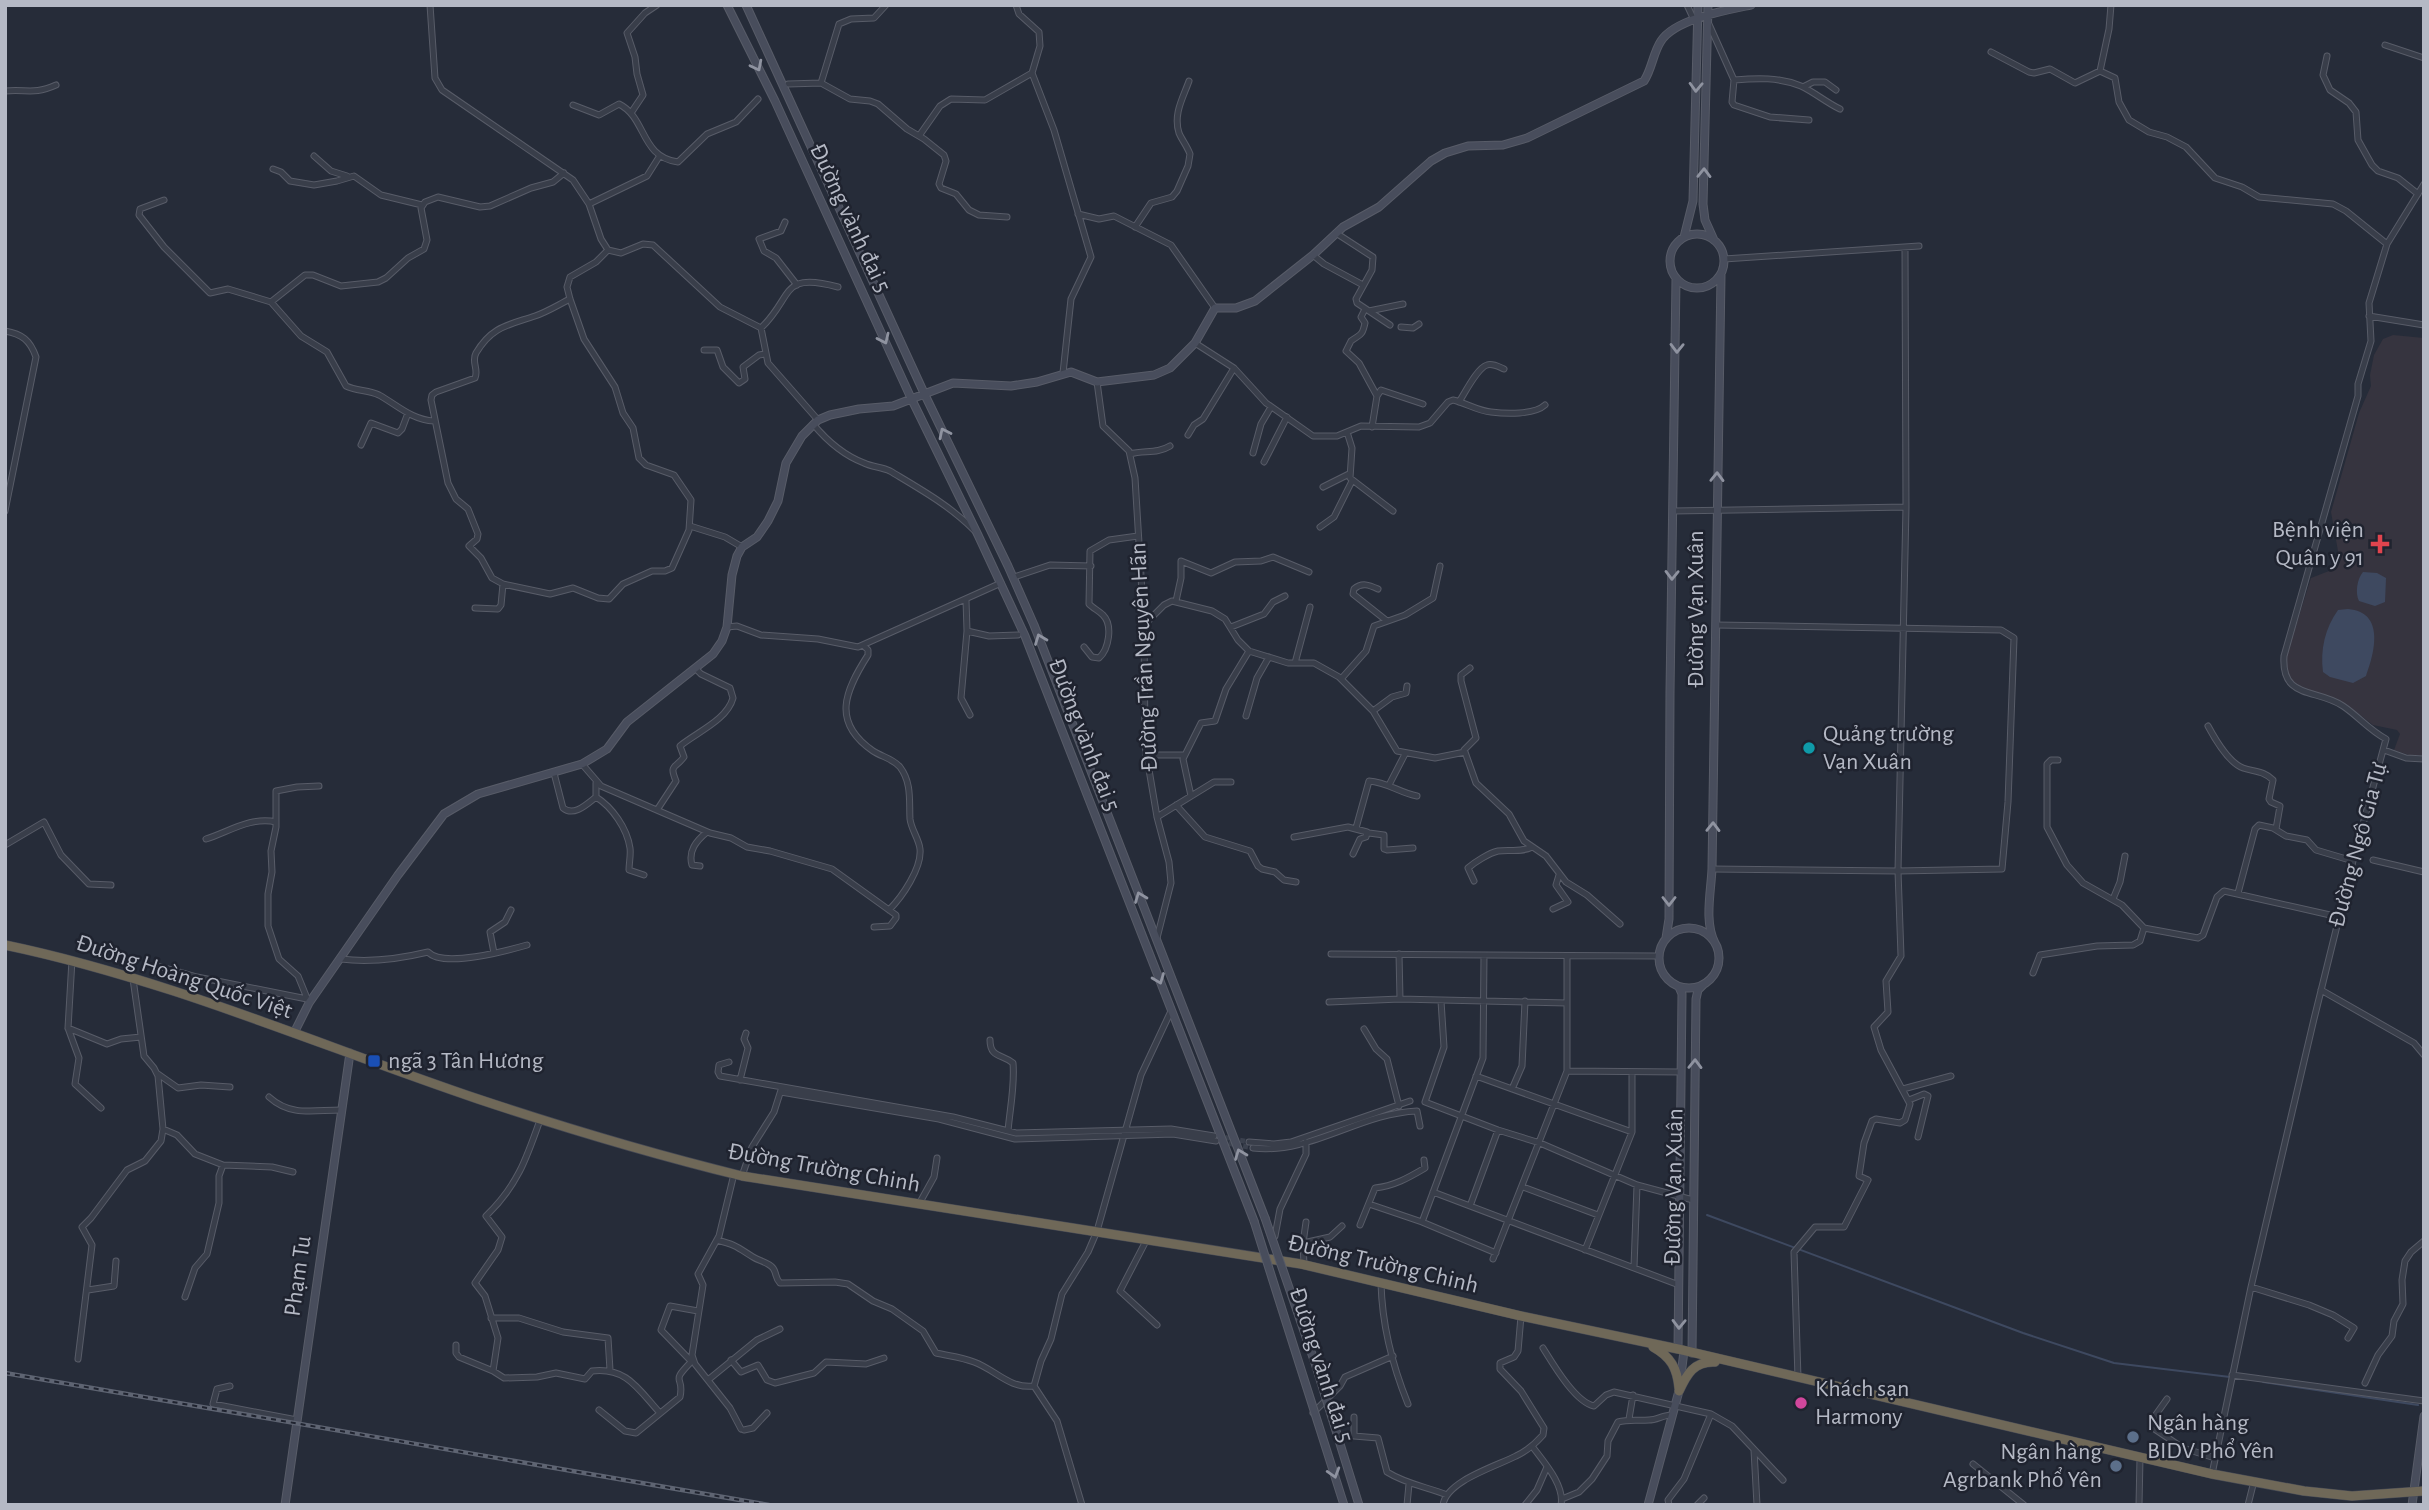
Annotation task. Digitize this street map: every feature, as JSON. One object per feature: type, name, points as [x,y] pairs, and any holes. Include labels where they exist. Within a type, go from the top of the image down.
[{"type":"highway","name":"Đường Hoàng Quốc Việt","points":[[5,945],[72,960],[184,994],[350,1053]]},
{"type":"highway","name":"Đường Trường Chinh","points":[[350,1053],[540,1120],[660,1156],[738,1175],[1304,1265],[2140,1458],[2304,1492],[2351,1500],[2424,1491]]},
{"type":"highway","points":[[1645,1342],[1665,1354],[1673,1363],[1679,1391]]},
{"type":"highway","points":[[1679,1391],[1687,1375],[1699,1364],[1735,1363]]},
{"type":"street","points":[[430,5],[434,68],[437,84],[442,90],[564,173],[576,184],[589,204],[601,239],[608,250],[621,253],[643,244],[653,245],[720,307],[761,328]]},
{"type":"street","points":[[631,113],[643,95],[627,33],[645,13],[657,5]]},
{"type":"street","name":"Đường vành đai 5","points":[[727,5],[775,101],[911,398],[1025,636],[1254,1221],[1344,1505]]},
{"type":"street","name":"Đường vành đai 5","points":[[746,5],[924,393],[1014,577],[1036,629],[1265,1218],[1315,1363],[1359,1505]]},
{"type":"street","points":[[821,83],[839,24],[850,19],[874,18],[886,5]]},
{"type":"street","points":[[1016,5],[1019,14],[1036,28],[1041,38],[1032,74],[1054,130],[1091,257],[1071,299],[1063,373]]},
{"type":"street","points":[[1686,5],[1696,20]]},
{"type":"street","points":[[1684,237],[1693,201],[1698,5]]},
{"type":"street","points":[[1708,5],[1703,204],[1705,220],[1714,240],[1721,248],[1724,259],[1721,275],[1708,286],[1691,288],[1676,279],[1670,265],[1670,256],[1678,242],[1694,234],[1705,235],[1714,240]]},
{"type":"street","points":[[1215,308],[1236,308],[1255,302],[1343,227],[1379,207],[1431,161],[1445,153],[1468,146],[1503,145],[1527,138],[1639,84],[1647,76],[1664,37],[1696,20],[1751,5]]},
{"type":"street","points":[[2100,71],[2109,29],[2110,5]]},
{"type":"street","points":[[1708,18],[1734,80],[1734,105],[1770,117],[1809,120]]},
{"type":"street","points":[[2385,45],[2424,58]]},
{"type":"street","points":[[1991,52],[2029,72],[2050,69],[2075,83],[2100,71]]},
{"type":"street","points":[[2327,56],[2323,75],[2330,90],[2349,103],[2356,112],[2358,140],[2372,165],[2399,178],[2418,194]]},
{"type":"street","points":[[2100,71],[2115,78],[2123,113],[2149,132],[2167,137],[2190,150],[2215,178],[2238,185],[2259,197],[2333,204],[2346,211],[2387,244]]},
{"type":"street","points":[[919,136],[940,106],[951,99],[985,100],[1032,74]]},
{"type":"street","points":[[1734,80],[1762,78],[1803,87],[1840,109]]},
{"type":"street","points":[[1135,228],[1147,206],[1172,197],[1183,180],[1190,154],[1180,135],[1177,118],[1181,97],[1189,81]]},
{"type":"street","points":[[1803,87],[1814,82],[1825,82],[1836,90]]},
{"type":"street","points":[[788,84],[821,83],[850,99],[874,102],[945,158],[939,184],[941,188],[956,194],[970,210],[979,215],[1007,217]]},
{"type":"street","points":[[5,91],[36,93],[56,85]]},
{"type":"street","points":[[573,105],[599,115],[619,104],[631,113],[643,137],[659,157],[675,162],[681,161],[707,134],[736,122],[758,99]]},
{"type":"street","points":[[314,156],[331,171],[357,177],[388,198],[422,205],[438,197],[480,207],[490,206],[552,182],[564,173]]},
{"type":"street","points":[[589,204],[647,176],[659,157]]},
{"type":"street","points":[[273,169],[281,172],[290,181],[314,185],[337,181],[347,176]]},
{"type":"street","name":"Đường Ngô Gia Tự","points":[[2212,1474],[2251,1287],[2321,990],[2386,739],[2365,726],[2340,704],[2294,686],[2286,679],[2283,671],[2284,656],[2358,396],[2358,384],[2371,341],[2369,303],[2374,282],[2387,244],[2424,184]]},
{"type":"street","points":[[164,200],[139,209],[139,215],[164,247],[209,293],[228,289],[271,302],[301,336],[327,352],[346,386],[378,394],[408,413],[434,421]]},
{"type":"street","points":[[271,302],[305,275],[313,275],[341,286],[382,281],[426,245],[422,205]]},
{"type":"street","points":[[1077,214],[1099,219],[1112,215],[1171,245],[1215,308]]},
{"type":"street","points":[[785,222],[781,231],[759,239],[764,251],[776,258],[797,285]]},
{"type":"street","points":[[1336,233],[1373,257],[1372,270],[1356,301],[1391,325]]},
{"type":"street","points":[[1724,259],[1919,246]]},
{"type":"street","points":[[1798,1378],[1793,1255],[1815,1227],[1840,1228],[1847,1223],[1868,1180],[1859,1176],[1864,1143],[1872,1121],[1876,1119],[1897,1124],[1903,1122],[1910,1108],[1909,1100],[1881,1050],[1874,1030],[1876,1022],[1888,1012],[1886,981],[1900,956],[1898,871],[1906,507],[1905,248]]},
{"type":"street","points":[[570,299],[537,316],[512,322],[488,337],[474,358],[477,373],[475,378],[432,395],[434,421],[449,488],[456,499],[468,509],[478,534],[470,548],[481,558],[492,578],[503,584],[550,594],[573,588],[598,598],[609,599],[623,584],[652,570],[665,571],[671,568],[691,526],[691,500],[678,478],[646,465],[639,458],[633,428],[622,409],[615,387],[587,345],[570,299],[567,287],[570,277],[596,262],[608,250]]},
{"type":"street","points":[[1313,255],[1363,285]]},
{"type":"street","name":"Đường Vạn Xuân","points":[[1715,943],[1710,935],[1709,922],[1721,275]]},
{"type":"street","name":"Đường Vạn Xuân","points":[[1666,938],[1669,919],[1676,279]]},
{"type":"street","points":[[838,287],[812,281],[797,285],[785,294],[775,312],[761,328],[765,354],[774,371],[836,448],[862,463],[887,470],[900,480],[934,496],[978,535]]},
{"type":"street","points":[[1377,396],[1364,371],[1346,351],[1351,341],[1359,338],[1365,323],[1361,317],[1367,310],[1403,304]]},
{"type":"street","points":[[293,1033],[308,1001],[444,814],[478,794],[582,764],[607,750],[627,722],[696,669],[718,648],[727,627],[732,575],[737,556],[742,547],[757,537],[771,515],[778,501],[786,463],[802,436],[816,422],[830,415],[893,406],[953,383],[1011,386],[1071,372],[1097,382],[1154,375],[1170,368],[1195,342],[1215,308]]},
{"type":"street","points":[[2369,316],[2424,325]]},
{"type":"street","points":[[1401,327],[1413,328],[1419,324]]},
{"type":"street","points":[[5,331],[26,339],[36,357],[5,511]]},
{"type":"street","points":[[1195,342],[1234,368],[1271,407],[1313,436],[1337,436],[1361,426],[1419,427],[1430,423],[1448,402],[1459,402],[1491,412],[1535,412],[1545,405]]},
{"type":"street","points":[[704,349],[717,350],[723,367],[738,383],[745,379],[743,367],[759,355],[765,354]]},
{"type":"street","points":[[1459,402],[1484,367],[1492,365],[1504,369]]},
{"type":"street","points":[[1188,435],[1194,425],[1203,419],[1234,368]]},
{"type":"street","points":[[1097,382],[1103,426],[1130,454],[1140,451],[1160,452],[1170,446]]},
{"type":"street","points":[[1372,427],[1379,391],[1385,390],[1423,404]]},
{"type":"street","points":[[1253,453],[1261,424],[1271,407]]},
{"type":"street","points":[[361,444],[371,422],[398,433],[408,413]]},
{"type":"street","points":[[1264,462],[1287,417]]},
{"type":"street","points":[[1347,432],[1352,448],[1349,474],[1353,481],[1393,511]]},
{"type":"street","name":"Đường Trần Nguyên Hãn","points":[[1130,454],[1135,478],[1144,625],[1146,755],[1157,817],[1168,856],[1171,883],[1157,940]]},
{"type":"street","points":[[1323,487],[1349,474]]},
{"type":"street","points":[[1320,527],[1334,517],[1353,481]]},
{"type":"street","points":[[1673,511],[1906,507]]},
{"type":"street","points":[[691,526],[725,537],[742,547]]},
{"type":"street","points":[[1084,648],[1092,657],[1099,658],[1106,650],[1109,634],[1105,618],[1089,604],[1089,555],[1093,548],[1109,540],[1138,536]]},
{"type":"street","points":[[1176,601],[1181,578],[1181,561],[1210,573],[1235,562],[1261,561],[1273,557],[1309,572]]},
{"type":"street","points":[[1014,577],[1050,565],[1091,566]]},
{"type":"street","points":[[1341,679],[1366,651],[1374,626],[1405,615],[1433,598],[1440,566]]},
{"type":"street","points":[[727,627],[737,626],[766,636],[818,639],[853,647],[863,645],[1001,583]]},
{"type":"street","points":[[474,608],[498,609],[501,605],[503,584]]},
{"type":"street","points":[[1378,589],[1365,584],[1357,586],[1353,594],[1387,621]]},
{"type":"street","points":[[1231,627],[1264,614],[1273,602],[1285,596]]},
{"type":"street","points":[[966,600],[967,631],[961,698],[970,715]]},
{"type":"street","points":[[1144,625],[1164,605],[1176,601],[1212,611],[1225,619],[1238,640],[1249,651],[1295,663],[1319,665],[1341,679],[1373,711],[1395,748],[1405,754],[1435,758],[1465,752]]},
{"type":"street","points":[[1295,663],[1310,607]]},
{"type":"street","points":[[1712,869],[2002,869],[2008,802],[2014,638],[2001,630],[1716,625]]},
{"type":"street","points":[[967,631],[989,636],[1018,635]]},
{"type":"street","points":[[863,645],[868,654],[848,691],[850,728],[854,735],[875,752],[888,757],[902,769],[909,786],[911,820],[920,852],[904,892],[889,910]]},
{"type":"street","points":[[1191,796],[1183,763],[1184,755],[1201,723],[1213,722],[1217,718],[1226,689],[1249,651]]},
{"type":"street","points":[[1246,716],[1257,678],[1269,657]]},
{"type":"street","points":[[1469,668],[1461,675],[1461,681],[1476,738],[1464,750],[1476,783],[1509,814],[1522,837],[1546,856],[1569,885],[1584,893],[1620,924]]},
{"type":"street","points":[[657,810],[676,781],[673,766],[684,757],[680,746],[728,709],[733,698],[730,688],[696,669]]},
{"type":"street","points":[[1373,711],[1392,697],[1406,693],[1407,686]]},
{"type":"street","points":[[2208,726],[2219,747],[2238,765],[2272,778],[2274,783],[2269,801],[2280,808],[2276,829]]},
{"type":"street","points":[[2384,751],[2406,758],[2424,759]]},
{"type":"street","points":[[1389,785],[1405,754]]},
{"type":"street","points":[[1146,755],[1184,755]]},
{"type":"street","points":[[2058,760],[2051,760],[2047,764],[2047,819],[2050,835],[2067,865],[2083,883],[2126,908],[2144,928],[2198,939],[2203,935],[2219,894],[2224,891],[2339,916]]},
{"type":"street","points":[[582,764],[596,783],[707,832],[730,838],[747,847],[771,851],[832,869],[896,915],[894,923],[885,927],[874,926]]},
{"type":"street","points":[[554,773],[563,808],[567,811],[585,806],[596,797]]},
{"type":"street","points":[[1356,828],[1369,781],[1389,785],[1417,796]]},
{"type":"street","points":[[1157,817],[1214,782],[1231,782]]},
{"type":"street","points":[[596,783],[596,797]]},
{"type":"street","points":[[308,1001],[298,976],[279,959],[268,926],[268,894],[276,822],[274,796],[277,790],[319,786]]},
{"type":"street","points":[[596,797],[608,805],[628,839],[629,870],[644,875]]},
{"type":"street","points":[[1177,805],[1205,837],[1250,851],[1258,866],[1275,872],[1280,879],[1296,882]]},
{"type":"street","points":[[205,839],[245,824],[263,820],[276,822]]},
{"type":"street","points":[[5,845],[44,822],[61,855],[89,884],[111,885]]},
{"type":"street","points":[[2238,893],[2257,826],[2276,829],[2286,836],[2307,840],[2316,850],[2353,861]]},
{"type":"street","points":[[1294,837],[1337,828],[1356,828],[1384,835],[1384,849],[1413,848]]},
{"type":"street","points":[[701,866],[692,865],[691,854],[695,843],[707,832]]},
{"type":"street","points":[[1353,854],[1360,839],[1369,833]]},
{"type":"street","points":[[1474,881],[1468,868],[1472,864],[1498,851],[1520,852],[1532,846]]},
{"type":"street","points":[[2113,899],[2120,882],[2125,856]]},
{"type":"street","points":[[2373,860],[2424,872]]},
{"type":"street","points":[[1553,909],[1568,902],[1556,885],[1559,875]]},
{"type":"street","points":[[494,953],[490,932],[505,922],[511,910]]},
{"type":"street","points":[[1691,928],[1701,930],[1715,943],[1719,961],[1712,978],[1704,984],[1679,987],[1664,975],[1659,956],[1666,938],[1673,932],[1691,928]]},
{"type":"street","points":[[2033,973],[2042,955],[2109,945],[2133,945],[2140,941],[2144,928]]},
{"type":"street","points":[[341,959],[368,962],[406,958],[428,952],[435,957],[461,958],[527,945]]},
{"type":"street","points":[[1331,954],[1659,956]]},
{"type":"street","points":[[1399,954],[1400,999]]},
{"type":"street","points":[[1422,1222],[1483,1058],[1484,955]]},
{"type":"street","points":[[1369,1204],[1422,1222],[1495,1256],[1567,1072],[1567,956]]},
{"type":"street","points":[[72,960],[68,1028],[79,1058],[75,1084],[101,1108]]},
{"type":"street","points":[[158,966],[308,1001]]},
{"type":"street","points":[[133,979],[144,1056],[158,1074],[176,1088],[201,1085],[230,1087]]},
{"type":"street","name":"Đường Vạn Xuân","points":[[1648,1505],[1679,1391],[1685,1351],[1693,1200],[1696,999],[1698,990],[1704,984]]},
{"type":"street","name":"Đường Vạn Xuân","points":[[1679,987],[1682,994],[1679,1285],[1685,1351]]},
{"type":"street","points":[[2321,990],[2414,1043],[2424,1055]]},
{"type":"street","points":[[1329,1002],[1400,999],[1567,1003]]},
{"type":"street","points":[[1441,1001],[1444,1047],[1425,1101],[1539,1143],[1637,1185],[1693,1200]]},
{"type":"street","points":[[1512,1089],[1522,1066],[1524,1001]]},
{"type":"street","points":[[1082,1505],[1057,1421],[1034,1386],[1051,1339],[1062,1294],[1088,1252],[1097,1231],[1144,1068],[1171,1011]]},
{"type":"street","points":[[68,1028],[107,1044],[141,1037]]},
{"type":"street","points":[[1364,1029],[1376,1049],[1387,1059],[1399,1106]]},
{"type":"street","points":[[740,1080],[748,1048],[744,1039],[746,1033]]},
{"type":"street","points":[[990,1040],[990,1047],[996,1056],[1013,1062],[1015,1079],[1008,1131]]},
{"type":"street","name":"Phạm Tu","points":[[285,1505],[350,1053]]},
{"type":"street","points":[[729,1062],[719,1065],[720,1076],[781,1089],[953,1117],[1008,1131],[1173,1134],[1215,1138]]},
{"type":"street","points":[[1567,1072],[1681,1072]]},
{"type":"street","points":[[1586,1250],[1632,1132],[1632,1073]]},
{"type":"street","points":[[78,1359],[77,1349],[88,1290],[92,1245],[82,1227],[127,1170],[145,1161],[160,1141],[163,1129],[158,1074]]},
{"type":"street","points":[[1476,1076],[1632,1132]]},
{"type":"street","points":[[1903,1089],[1951,1076]]},
{"type":"street","points":[[599,1410],[625,1432],[636,1433],[680,1397],[682,1390],[678,1374],[692,1361],[703,1286],[698,1274],[717,1240],[738,1175],[774,1112],[781,1089]]},
{"type":"street","points":[[1909,1100],[1924,1094],[1928,1096],[1918,1137]]},
{"type":"street","points":[[269,1097],[280,1107],[296,1111],[341,1110]]},
{"type":"street","points":[[1409,1101],[1290,1142],[1251,1145],[1278,1150],[1397,1112],[1417,1111],[1420,1126]]},
{"type":"street","points":[[870,1104],[1015,1139],[1124,1133]]},
{"type":"street","points":[[493,1371],[498,1338],[485,1296],[475,1283],[498,1250],[502,1237],[486,1216],[499,1204],[520,1174],[540,1120]]},
{"type":"street","points":[[163,1129],[177,1135],[195,1154],[223,1165],[272,1167],[293,1172]]},
{"type":"street","points":[[1470,1206],[1498,1130]]},
{"type":"street","points":[[1275,1236],[1280,1209],[1306,1154],[1306,1142]]},
{"type":"street","points":[[919,1204],[934,1177],[937,1158]]},
{"type":"street","points":[[1360,1225],[1375,1188],[1397,1184],[1414,1175],[1425,1168],[1424,1160]]},
{"type":"street","points":[[185,1297],[195,1268],[207,1254],[219,1203],[219,1176],[223,1165]]},
{"type":"street","points":[[1634,1268],[1637,1185]]},
{"type":"street","points":[[1522,1187],[1598,1215]]},
{"type":"street","points":[[1433,1192],[1679,1285]]},
{"type":"street","points":[[1304,1265],[1306,1222]]},
{"type":"street","points":[[1303,1242],[1329,1237],[1342,1226]]},
{"type":"street","points":[[1147,1239],[1120,1292],[1157,1325]]},
{"type":"street","points":[[717,1240],[738,1246],[755,1259],[768,1264],[780,1283],[848,1284],[873,1301],[892,1309],[923,1331],[936,1353],[974,1362],[997,1373],[1009,1384],[1034,1386]]},
{"type":"street","points":[[2365,1383],[2378,1354],[2392,1336],[2394,1321],[2403,1304],[2402,1280],[2405,1261],[2424,1241]]},
{"type":"street","points":[[88,1290],[114,1286],[116,1261]]},
{"type":"street","points":[[1381,1283],[1381,1303],[1398,1380],[1408,1405]]},
{"type":"street","points":[[2251,1287],[2333,1315],[2354,1328],[2348,1338]]},
{"type":"street","points":[[698,1311],[670,1306],[661,1330],[708,1380],[743,1430],[753,1428],[767,1413]]},
{"type":"street","points":[[1443,1505],[1447,1495],[1465,1480],[1532,1446],[1544,1435],[1544,1429],[1521,1391],[1503,1374],[1499,1366],[1518,1351],[1521,1316]]},
{"type":"street","points":[[491,1318],[519,1318],[563,1332],[608,1338],[610,1370]]},
{"type":"street","points":[[708,1380],[757,1340],[780,1329]]},
{"type":"street","points":[[456,1345],[459,1357],[509,1378],[540,1377],[555,1373],[585,1379],[592,1371],[610,1370],[626,1377],[660,1413]]},
{"type":"street","points":[[1543,1348],[1557,1371],[1586,1404],[1594,1406],[1610,1393],[1633,1395],[1712,1414],[1732,1426],[1783,1480]]},
{"type":"street","points":[[1312,1414],[1340,1386],[1345,1377],[1393,1356]]},
{"type":"street","points":[[731,1360],[741,1372],[758,1366],[767,1380],[775,1383],[814,1373],[826,1362],[866,1363],[884,1358]]},
{"type":"street","points":[[2232,1375],[2424,1401]]},
{"type":"street","points":[[230,1386],[217,1390],[213,1404],[296,1420]]},
{"type":"street","points":[[1629,1419],[1633,1395]]},
{"type":"street","points":[[2168,1399],[2152,1420],[2153,1427],[2183,1448],[2215,1458]]},
{"type":"street","points":[[1669,1505],[1668,1500],[1684,1479],[1712,1414]]},
{"type":"street","points":[[1532,1446],[1547,1467],[1562,1502],[1586,1487],[1606,1456],[1608,1441],[1618,1422],[1629,1419],[1650,1420],[1662,1415],[1672,1415]]},
{"type":"street","points":[[2412,1505],[2424,1416]]},
{"type":"street","points":[[1353,1417],[1354,1436],[1378,1438],[1385,1470],[1409,1484],[1428,1487],[1447,1495]]},
{"type":"street","points":[[1754,1450],[1758,1505]]},
{"type":"street","points":[[2139,1505],[2140,1458]]},
{"type":"street","points":[[1973,1464],[2024,1505]]},
{"type":"street","points":[[1525,1505],[1537,1490],[1547,1467]]},
{"type":"street","points":[[2248,1505],[2254,1481]]},
{"type":"street","points":[[1407,1505],[1409,1484]]},
{"type":"street","points":[[1697,1505],[1703,1498]]},
{"type":"shaded area","name":"Bệnh viện Quân y 91","points":[[2393,335],[2424,338],[2424,755],[2409,755],[2394,750],[2400,734],[2397,730],[2373,725],[2346,704],[2295,684],[2288,677],[2285,661],[2311,578],[2329,571],[2335,563],[2338,551],[2331,512],[2359,413],[2371,386],[2374,355],[2383,339]]},
{"type":"water","points":[[2363,572],[2377,573],[2386,578],[2385,602],[2375,606],[2359,601],[2357,586]]},
{"type":"water","points":[[2348,609],[2368,617],[2374,635],[2366,676],[2353,683],[2330,677],[2323,672],[2322,664],[2324,639],[2330,624],[2338,610]]},
{"type":"waterway","points":[[1707,1215],[2023,1333],[2114,1363],[2230,1377]]},
{"type":"waterway","points":[[2263,1382],[2418,1405]]},
{"type":"tunnel","points":[[1218,1136],[1249,1142]]},
{"type":"tunnel","points":[[1221,1142],[1253,1148]]},
{"type":"railway","points":[[5,1373],[769,1505]]},
{"type":"place","name":"Bệnh viện Quân y 91","points":[[2380,544]]},
{"type":"place","name":"Quảng trường Vạn Xuân","points":[[1809,748]]},
{"type":"place","name":"ngã 3 Tân Hương","points":[[374,1061]]},
{"type":"place","name":"Khách sạn Harmony","points":[[1801,1403]]},
{"type":"place","name":"Ngân hàng BIDV Phổ Yên","points":[[2133,1437]]},
{"type":"place","name":"Ngân hàng Agrbank Phổ Yên","points":[[2116,1466]]}]
